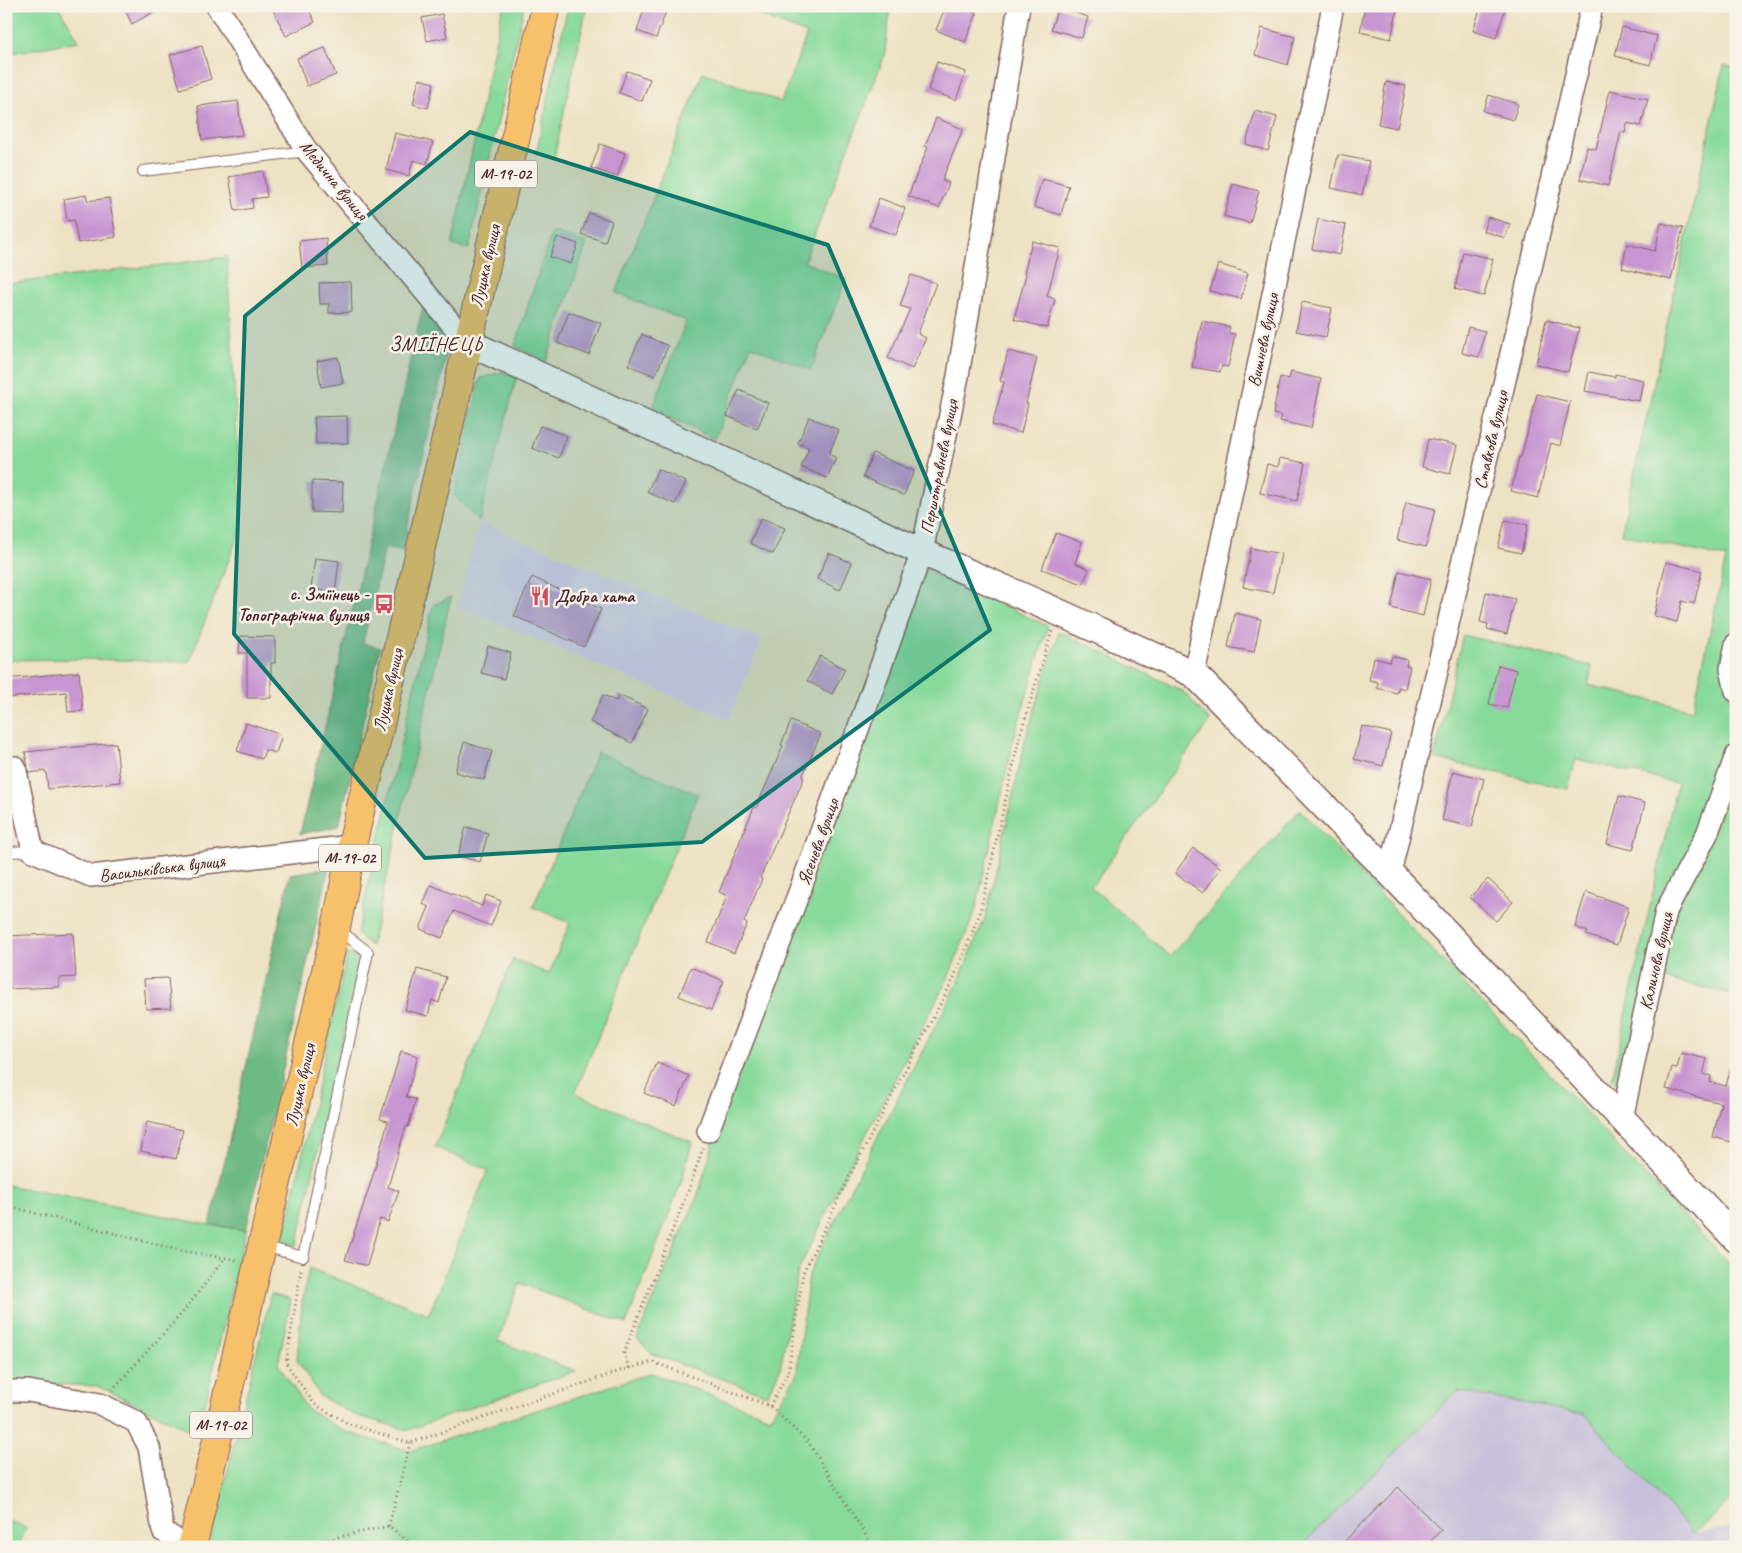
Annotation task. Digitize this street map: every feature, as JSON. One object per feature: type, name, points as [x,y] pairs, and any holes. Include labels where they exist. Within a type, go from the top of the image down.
[{"type":"main road","name":"Луцька вулиця","points":[[193,1546],[336,928],[352,846],[467,342],[546,6]]},
{"type":"street","name":"Медична вулиця","points":[[217,6],[307,151],[467,342]]},
{"type":"street","name":"Першотравнева вулиця","points":[[467,342],[922,552],[958,376],[1020,6]]},
{"type":"street","name":"Вишнева вулиця","points":[[1194,674],[1333,6]]},
{"type":"street","name":"Ставкова вулиця","points":[[1390,874],[1592,6]]},
{"type":"street","points":[[922,552],[1194,674],[1390,874],[1736,1239]]},
{"type":"street","name":"Ясенева вулиця","points":[[708,1131],[800,890],[922,552]]},
{"type":"street","points":[[1736,644],[1731,669],[1736,691]]},
{"type":"street","name":"Калинова вулиця","points":[[1622,1119],[1666,911],[1707,834],[1736,756]]},
{"type":"street","points":[[15,767],[33,851]]},
{"type":"street","name":"Васильківська вулиця","points":[[33,851],[91,876],[352,846]]},
{"type":"street","points":[[6,1391],[28,1391],[100,1404],[136,1422],[149,1447],[164,1531],[181,1542],[193,1546]]},
{"type":"lane","points":[[143,171],[307,151]]},
{"type":"lane","points":[[6,852],[33,851]]},
{"type":"lane","points":[[261,1254],[303,1257],[368,952],[336,928]]},
{"type":"path","points":[[770,1406],[788,1373],[803,1273],[848,1179],[953,980],[980,913],[1020,736],[1058,612]]},
{"type":"path","points":[[629,1368],[624,1353],[690,1186],[708,1131]]},
{"type":"path","points":[[6,1208],[15,1208],[183,1251],[225,1258],[261,1254]]},
{"type":"path","points":[[303,1257],[286,1363],[314,1404],[350,1424],[410,1442],[629,1368],[653,1362],[770,1406],[809,1443],[873,1547]]},
{"type":"path","points":[[100,1404],[183,1312],[225,1258]]},
{"type":"path","points":[[389,1526],[410,1442]]},
{"type":"path","points":[[294,1547],[389,1526]]},
{"type":"path","points":[[389,1526],[415,1547]]},
{"type":"highlighted area","points":[[470,132],[828,245],[990,630],[702,842],[425,858],[234,634],[245,316]]},
{"type":"shaded area","points":[[479,522],[762,639],[729,719],[458,607]]},
{"type":"shaded area","points":[[1457,1391],[1584,1414],[1694,1534],[1736,1526],[1736,1547],[1300,1547]]},
{"type":"green space","points":[[6,6],[58,6],[79,41],[6,54]]},
{"type":"green space","points":[[503,6],[524,6],[469,249],[452,245]]},
{"type":"green space","points":[[568,6],[587,6],[554,158],[536,154]]},
{"type":"green space","points":[[736,6],[891,6],[884,57],[804,262],[846,279],[811,370],[751,346],[715,439],[652,410],[686,321],[616,293],[703,72],[781,102],[807,34]]},
{"type":"green space","points":[[1724,65],[1736,68],[1736,614],[1725,659],[1726,681],[1734,715],[1735,733],[1734,743],[1701,832],[1622,1089],[1612,1079],[1677,783],[1576,759],[1568,789],[1434,758],[1463,635],[1592,666],[1588,685],[1693,710],[1726,558],[1621,534]]},
{"type":"green space","points":[[552,231],[587,243],[546,362],[515,346]]},
{"type":"green space","points":[[227,257],[242,526],[189,662],[84,659],[6,660],[6,284]]},
{"type":"green space","points":[[423,306],[450,339],[402,552],[385,548],[363,643],[380,648],[339,826],[300,834]]},
{"type":"green space","points":[[502,372],[517,376],[479,522],[454,495],[480,378]]},
{"type":"green space","points":[[925,570],[1048,626],[1015,734],[975,912],[948,978],[844,1177],[798,1271],[780,1369],[767,1395],[652,1354],[637,1338],[699,1192],[715,1137]]},
{"type":"green space","points":[[451,597],[371,946],[357,934],[433,605]]},
{"type":"green space","points":[[1059,631],[1183,691],[1210,721],[1091,887],[1170,956],[1300,810],[1736,1271],[1736,1495],[1694,1534],[1584,1414],[1457,1391],[1300,1547],[209,1547],[271,1294],[291,1300],[278,1364],[308,1410],[346,1432],[410,1451],[651,1373],[770,1417],[796,1376],[809,1274],[854,1182],[958,983],[986,915],[1026,737]]},
{"type":"green space","points":[[597,752],[698,794],[575,1093],[692,1142],[681,1183],[626,1324],[520,1283],[498,1341],[576,1371],[408,1430],[354,1415],[320,1396],[297,1360],[302,1303],[309,1268],[429,1314],[488,1170],[435,1147],[513,959],[549,974],[570,923],[533,907]]},
{"type":"green space","points":[[1736,779],[1736,995],[1661,978],[1673,914]]},
{"type":"green space","points":[[329,868],[246,1230],[210,1225],[290,874]]},
{"type":"green space","points":[[347,954],[361,957],[297,1245],[283,1242]]},
{"type":"green space","points":[[6,1185],[210,1225],[246,1230],[198,1434],[98,1386],[6,1382]]},
{"type":"green space","points":[[6,1520],[26,1528],[18,1547],[6,1547]]},
{"type":"building","points":[[123,6],[165,6],[132,24]]},
{"type":"building","points":[[271,6],[307,6],[315,22],[286,36]]},
{"type":"building","points":[[645,6],[658,6],[667,9],[656,38],[637,31]]},
{"type":"building","points":[[946,6],[962,6],[977,13],[965,42],[936,30]]},
{"type":"building","points":[[1365,6],[1398,6],[1391,39],[1360,32]]},
{"type":"building","points":[[1481,6],[1506,6],[1496,38],[1473,31]]},
{"type":"building","points":[[1058,7],[1088,17],[1082,38],[1051,29]]},
{"type":"building","points":[[442,14],[447,37],[427,41],[422,18]]},
{"type":"building","points":[[1622,27],[1657,36],[1650,65],[1615,56]]},
{"type":"building","points":[[1262,28],[1295,37],[1288,65],[1255,55]]},
{"type":"building","points":[[202,46],[211,79],[180,89],[170,55]]},
{"type":"building","points":[[325,48],[336,75],[307,86],[297,58]]},
{"type":"building","points":[[937,62],[966,72],[956,100],[928,90]]},
{"type":"building","points":[[627,71],[650,79],[642,101],[619,93]]},
{"type":"building","points":[[419,79],[434,83],[428,108],[413,104]]},
{"type":"building","points":[[1386,82],[1406,86],[1397,128],[1378,124]]},
{"type":"building","points":[[1610,90],[1648,99],[1641,126],[1627,123],[1625,133],[1621,132],[1608,186],[1580,179],[1587,147],[1596,149]]},
{"type":"building","points":[[1489,95],[1518,104],[1513,120],[1483,111]]},
{"type":"building","points":[[238,101],[242,135],[202,140],[198,106]]},
{"type":"building","points":[[1255,111],[1277,117],[1268,151],[1246,144]]},
{"type":"building","points":[[936,118],[963,129],[942,180],[949,183],[939,208],[908,196],[928,147],[925,146]]},
{"type":"building","points":[[395,133],[433,142],[427,164],[413,160],[409,176],[386,170]]},
{"type":"building","points":[[600,144],[625,153],[617,177],[591,168]]},
{"type":"building","points":[[1338,155],[1369,161],[1362,195],[1331,188]]},
{"type":"building","points":[[263,171],[267,197],[252,199],[253,208],[235,211],[229,177]]},
{"type":"building","points":[[1042,179],[1069,186],[1061,215],[1034,207]]},
{"type":"building","points":[[1233,184],[1259,191],[1250,223],[1224,216]]},
{"type":"building","points":[[86,195],[88,201],[109,198],[116,237],[78,243],[74,220],[67,221],[64,199]]},
{"type":"building","points":[[879,198],[905,208],[896,235],[869,226]]},
{"type":"building","points":[[589,213],[612,221],[605,242],[581,234]]},
{"type":"building","points":[[1488,217],[1510,224],[1505,238],[1483,231]]},
{"type":"building","points":[[1318,219],[1346,225],[1340,255],[1312,249]]},
{"type":"building","points":[[1661,223],[1683,228],[1671,280],[1622,268],[1627,244],[1655,251]]},
{"type":"building","points":[[557,237],[578,244],[571,264],[550,257]]},
{"type":"building","points":[[326,238],[328,266],[302,268],[299,241]]},
{"type":"building","points":[[1032,241],[1060,248],[1047,296],[1055,299],[1047,328],[1014,319],[1026,274],[1024,274]]},
{"type":"building","points":[[1463,252],[1493,259],[1484,296],[1455,289]]},
{"type":"building","points":[[1218,264],[1248,273],[1241,299],[1210,291]]},
{"type":"building","points":[[911,275],[936,283],[918,334],[926,338],[912,369],[888,358],[910,309],[900,306]]},
{"type":"building","points":[[351,282],[352,312],[329,313],[329,304],[320,304],[319,283]]},
{"type":"building","points":[[1302,302],[1332,308],[1326,337],[1296,331]]},
{"type":"building","points":[[569,312],[601,323],[589,355],[557,343]]},
{"type":"building","points":[[1546,320],[1579,328],[1568,372],[1536,364]]},
{"type":"building","points":[[1202,321],[1230,327],[1228,333],[1235,334],[1228,367],[1222,366],[1220,372],[1192,367]]},
{"type":"building","points":[[1468,327],[1485,331],[1479,357],[1462,353]]},
{"type":"building","points":[[642,334],[668,346],[655,376],[628,365]]},
{"type":"building","points":[[1008,351],[1037,358],[1021,433],[992,425],[1004,382],[1000,381]]},
{"type":"building","points":[[338,357],[343,383],[321,387],[317,361]]},
{"type":"building","points":[[1291,372],[1321,379],[1311,428],[1280,421],[1282,416],[1273,414],[1280,377],[1289,379]]},
{"type":"building","points":[[1589,372],[1615,377],[1615,374],[1643,380],[1639,401],[1585,391]]},
{"type":"building","points":[[739,390],[768,403],[757,429],[727,416]]},
{"type":"building","points":[[1537,394],[1570,402],[1560,446],[1551,443],[1538,498],[1511,491]]},
{"type":"building","points":[[347,416],[348,443],[316,444],[314,417]]},
{"type":"building","points":[[809,417],[839,430],[829,454],[836,458],[827,478],[801,467],[809,448],[798,443]]},
{"type":"building","points":[[540,426],[567,436],[559,458],[532,448]]},
{"type":"building","points":[[1428,439],[1457,445],[1450,474],[1422,467]]},
{"type":"building","points":[[873,453],[914,471],[904,495],[863,477]]},
{"type":"building","points":[[1280,458],[1305,463],[1297,501],[1260,493],[1267,464],[1278,467]]},
{"type":"building","points":[[658,469],[686,482],[675,504],[647,492]]},
{"type":"building","points":[[312,481],[343,482],[342,513],[312,512]]},
{"type":"building","points":[[1406,502],[1435,509],[1426,547],[1397,540]]},
{"type":"building","points":[[761,518],[785,528],[773,554],[750,543]]},
{"type":"building","points":[[1505,520],[1528,525],[1521,553],[1498,548]]},
{"type":"building","points":[[1056,533],[1082,542],[1075,563],[1089,569],[1083,584],[1042,569]]},
{"type":"building","points":[[1251,548],[1281,554],[1273,593],[1243,587]]},
{"type":"building","points":[[829,553],[852,563],[840,590],[817,579]]},
{"type":"building","points":[[315,558],[339,561],[335,592],[311,589]]},
{"type":"building","points":[[1666,562],[1702,571],[1694,604],[1682,601],[1677,622],[1654,616]]},
{"type":"building","points":[[1399,571],[1431,579],[1423,616],[1391,608]]},
{"type":"building","points":[[532,577],[601,609],[584,647],[514,616]]},
{"type":"building","points":[[1486,592],[1515,599],[1507,634],[1487,629],[1488,624],[1480,622]]},
{"type":"building","points":[[1235,613],[1261,619],[1254,652],[1228,647]]},
{"type":"building","points":[[240,636],[275,637],[275,663],[271,663],[271,698],[247,698],[247,653],[239,653]]},
{"type":"building","points":[[488,646],[511,653],[504,679],[481,673]]},
{"type":"building","points":[[820,656],[845,669],[832,694],[807,681]]},
{"type":"building","points":[[1392,656],[1407,660],[1406,666],[1410,666],[1405,689],[1399,687],[1397,693],[1377,688],[1378,682],[1369,680],[1374,658],[1390,662]]},
{"type":"building","points":[[1498,665],[1516,670],[1507,708],[1489,704]]},
{"type":"building","points":[[79,672],[83,711],[68,712],[66,692],[6,698],[6,679]]},
{"type":"building","points":[[603,695],[616,701],[619,695],[648,709],[632,743],[590,722]]},
{"type":"building","points":[[791,721],[821,734],[802,777],[804,778],[760,878],[762,879],[744,922],[747,924],[734,953],[708,942],[727,896],[719,892],[754,807],[756,808],[783,746],[781,745]]},
{"type":"building","points":[[246,723],[282,735],[276,753],[265,750],[262,759],[237,751]]},
{"type":"building","points":[[1362,726],[1391,733],[1383,766],[1354,759]]},
{"type":"building","points":[[464,742],[492,751],[484,780],[455,772]]},
{"type":"building","points":[[116,743],[120,782],[48,789],[46,771],[29,773],[25,752]]},
{"type":"building","points":[[1453,771],[1484,779],[1472,827],[1442,820]]},
{"type":"building","points":[[1619,796],[1645,803],[1633,850],[1607,844]]},
{"type":"building","points":[[466,827],[488,833],[480,862],[458,856]]},
{"type":"building","points":[[1193,848],[1221,868],[1203,893],[1175,873]]},
{"type":"building","points":[[1488,879],[1513,902],[1496,921],[1470,897]]},
{"type":"building","points":[[431,885],[482,906],[486,895],[501,901],[491,926],[454,911],[442,938],[420,929],[429,907],[423,904]]},
{"type":"building","points":[[1586,892],[1629,907],[1617,945],[1586,935],[1588,932],[1575,927]]},
{"type":"building","points":[[73,933],[76,977],[59,978],[59,987],[6,989],[6,936]]},
{"type":"building","points":[[691,967],[724,981],[711,1010],[679,996]]},
{"type":"building","points":[[417,969],[446,977],[439,1003],[432,1000],[428,1016],[405,1010]]},
{"type":"building","points":[[168,978],[171,1008],[146,1009],[144,979]]},
{"type":"building","points":[[401,1051],[418,1056],[406,1097],[416,1099],[388,1187],[399,1191],[388,1222],[380,1219],[367,1266],[345,1260],[371,1182],[388,1121],[380,1119]]},
{"type":"building","points":[[1681,1053],[1707,1059],[1703,1074],[1711,1076],[1710,1082],[1726,1086],[1731,1067],[1736,1067],[1736,1122],[1731,1142],[1713,1137],[1721,1103],[1666,1089],[1672,1067],[1677,1068]]},
{"type":"building","points":[[657,1063],[689,1076],[676,1106],[644,1093]]},
{"type":"building","points":[[147,1122],[183,1130],[176,1159],[141,1151]]},
{"type":"building","points":[[1398,1487],[1441,1530],[1425,1547],[1339,1547]]},
{"type":"place","name":"Добра хата","points":[[540,596]]},
{"type":"place","name":"с. Зміїнець - Топографічна вулиця","points":[[384,604]]},
{"type":"district","name":"ЗМІЇНЕЦЬ","points":[[436,344]]}]
